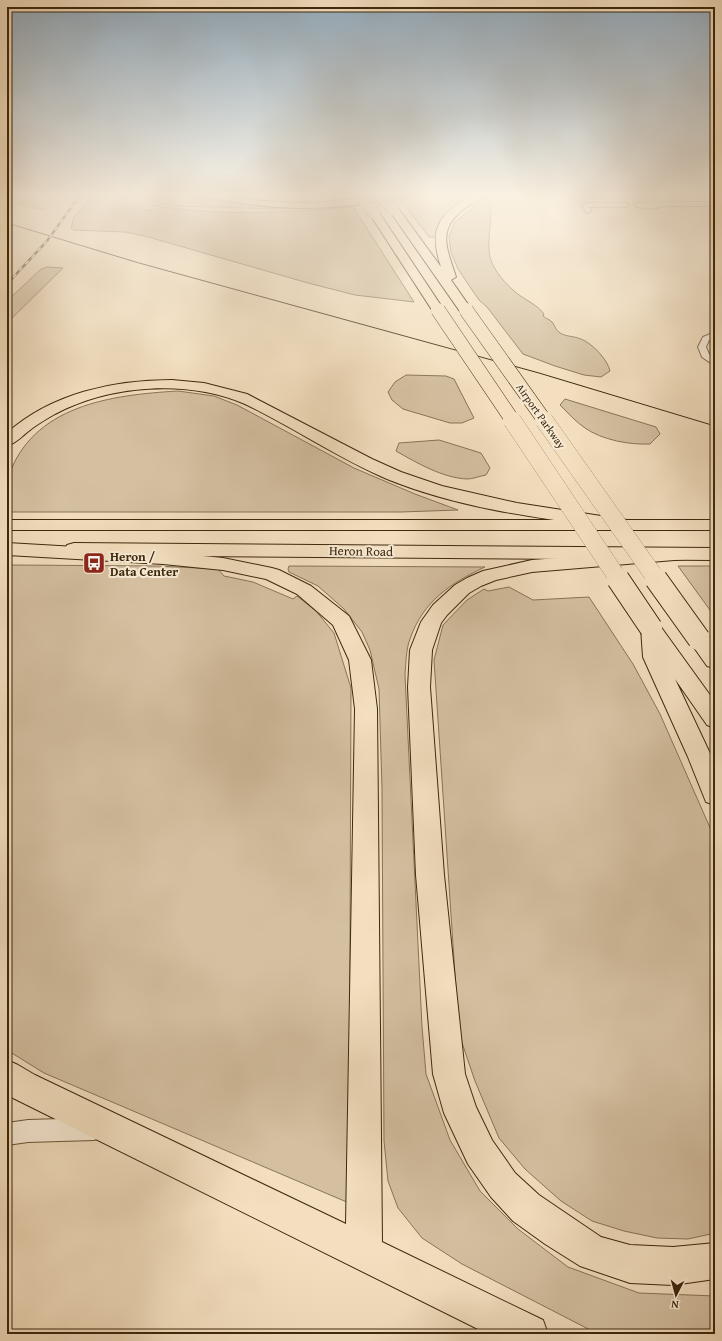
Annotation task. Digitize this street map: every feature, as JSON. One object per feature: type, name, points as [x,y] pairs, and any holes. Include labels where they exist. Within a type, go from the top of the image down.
[{"type":"main road","name":"Airport Parkway","points":[[403,257],[651,628],[715,720]]},
{"type":"main road","name":"Airport Parkway","points":[[428,257],[715,661]]},
{"type":"main road","points":[[444,257],[456,296]]},
{"type":"main road","points":[[7,441],[32,420],[63,404],[80,398],[120,388],[141,385],[176,384],[201,387],[223,391],[249,400],[360,460],[417,484],[462,498],[486,503],[627,525]]},
{"type":"main road","name":"Heron Road","points":[[7,525],[715,525]]},
{"type":"main road","points":[[7,549],[163,558],[248,568],[272,574],[304,590],[342,621],[360,660],[366,709],[364,1252]]},
{"type":"main road","name":"Heron Road","points":[[7,549],[234,549],[703,554]]},
{"type":"main road","points":[[703,554],[532,566],[490,575],[474,582],[452,598],[431,622],[421,650],[419,687],[430,875],[449,1074],[461,1113],[480,1152],[502,1185],[526,1208],[558,1232],[592,1252],[630,1264],[672,1266],[715,1261]]},
{"type":"main road","points":[[651,628],[654,657],[700,757],[715,795]]},
{"type":"main road","points":[[7,1076],[23,1087],[364,1252],[529,1334]]},
{"type":"lane","points":[[715,334],[708,336],[704,340],[702,347],[705,355],[715,363]]},
{"type":"lane","points":[[7,1134],[28,1131],[107,1128]]},
{"type":"shaded area","points":[[216,257],[385,257],[414,302],[355,295]]},
{"type":"shaded area","points":[[453,257],[490,257],[492,263],[498,273],[513,290],[540,309],[544,314],[543,316],[552,322],[560,333],[576,337],[590,344],[603,357],[610,371],[601,377],[584,375],[523,354],[487,307],[479,300],[458,269]]},
{"type":"shaded area","points":[[47,267],[63,268],[7,323],[7,301],[40,270]]},
{"type":"shaded area","points":[[406,375],[446,376],[454,379],[474,418],[462,423],[450,423],[403,409],[392,400],[388,392],[395,382]]},
{"type":"shaded area","points":[[178,391],[214,396],[237,405],[354,468],[415,494],[458,510],[401,512],[7,512],[7,482],[19,453],[35,434],[55,419],[77,409],[101,401],[127,396]]},
{"type":"shaded area","points":[[565,399],[656,427],[660,434],[650,444],[625,443],[608,439],[582,426],[572,417],[560,405]]},
{"type":"shaded area","points":[[439,440],[481,453],[490,468],[486,475],[472,479],[449,476],[430,469],[396,451],[399,443]]},
{"type":"shaded area","points":[[11,565],[158,566],[218,569],[224,576],[253,582],[293,599],[297,596],[316,611],[334,633],[351,688],[349,1203],[44,1073],[7,1050],[7,573]]},
{"type":"shaded area","points":[[289,566],[485,567],[450,587],[430,604],[422,614],[416,626],[409,643],[406,656],[405,675],[422,1027],[426,1074],[450,1140],[480,1191],[518,1229],[568,1267],[639,1293],[715,1296],[715,1334],[598,1334],[462,1264],[422,1238],[398,1208],[388,1181],[384,1141],[382,788],[379,689],[370,650],[362,632],[344,609],[318,586],[289,572]]},
{"type":"shaded area","points":[[678,566],[715,566],[715,617]]},
{"type":"shaded area","points":[[509,587],[533,600],[589,597],[633,664],[660,714],[715,839],[715,1233],[688,1239],[657,1238],[624,1231],[592,1221],[561,1201],[525,1169],[499,1138],[475,1081],[459,1034],[434,660],[443,625],[467,600],[484,589],[488,591]]},
{"type":"tram line","points":[[118,257],[539,373],[715,426]]},
{"type":"railway","points":[[7,284],[33,257]]},
{"type":"place","name":"Heron / Data Center","points":[[94,563]]}]
